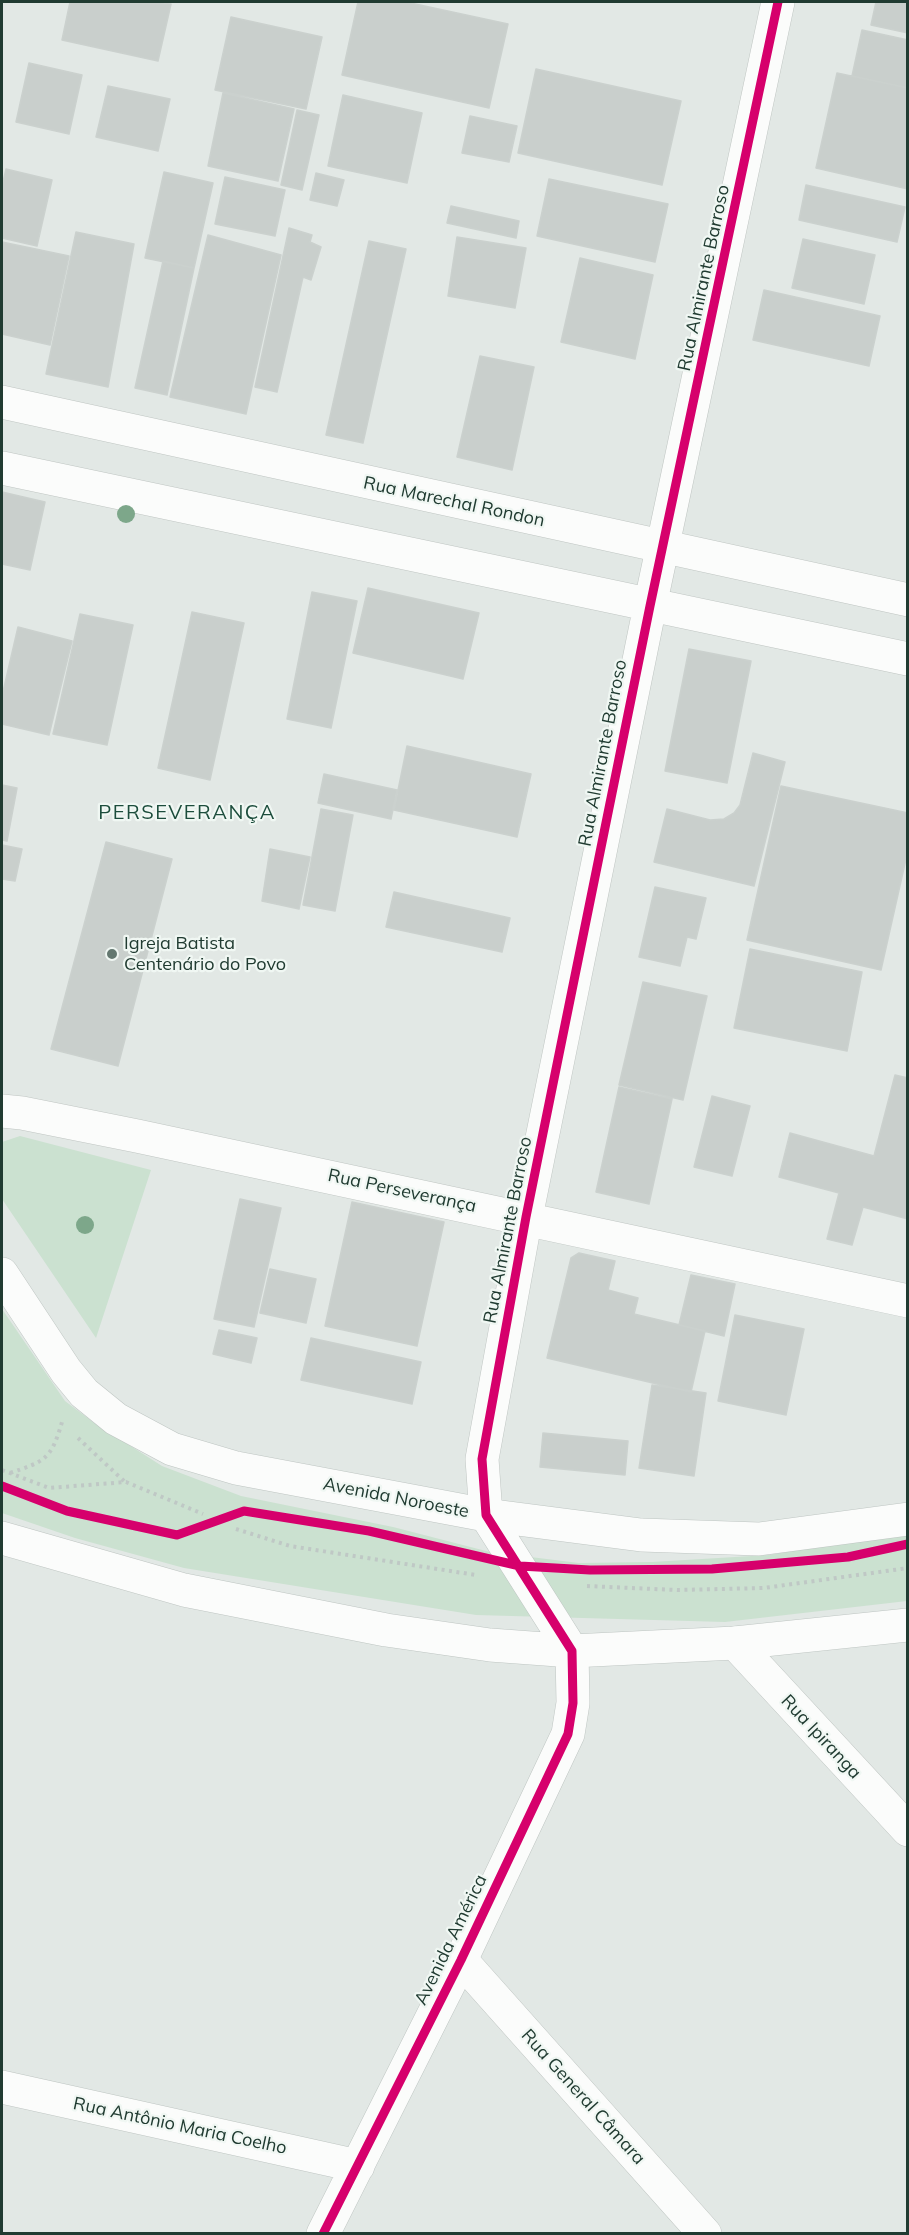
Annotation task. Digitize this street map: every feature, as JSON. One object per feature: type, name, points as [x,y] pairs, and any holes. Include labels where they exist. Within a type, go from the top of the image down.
[{"type":"street","name":"Rua Almirante Barroso","points":[[486,1515],[482,1459],[526,1217],[650,606],[778,2]]},
{"type":"street","name":"Rua Marechal Rondon","points":[[2,402],[908,600]]},
{"type":"street","points":[[2,468],[908,659]]},
{"type":"street","name":"Rua Perseverança","points":[[2,1111],[137,1136],[526,1217],[908,1301]]},
{"type":"street","name":"Avenida Noroeste","points":[[2,1274],[66,1371],[84,1393],[116,1419],[172,1449],[236,1468],[486,1515],[641,1535],[759,1539],[908,1519]]},
{"type":"street","points":[[486,1515],[572,1651]]},
{"type":"street","points":[[2,1538],[184,1590],[386,1630],[478,1643],[572,1651],[735,1643],[908,1625]]},
{"type":"street","name":"Rua Ipiranga","points":[[735,1643],[908,1830]]},
{"type":"street","name":"Avenida América","points":[[322,2234],[461,1960],[568,1734],[573,1703],[572,1651]]},
{"type":"street","name":"Rua General Câmara","points":[[461,1960],[705,2234]]},
{"type":"street","name":"Rua Antônio Maria Coelho","points":[[2,2087],[358,2166]]},
{"type":"path","points":[[10,1473],[43,1461],[57,1440],[62,1422],[126,1482],[203,1514]]},
{"type":"path","points":[[2,1470],[49,1488],[126,1482]]},
{"type":"path","points":[[236,1529],[290,1546],[476,1575]]},
{"type":"path","points":[[588,1586],[677,1590],[764,1588],[908,1568]]},
{"type":"green space","points":[[20,1136],[151,1170],[96,1338],[2,1199],[2,1142]]},
{"type":"green space","points":[[2,1309],[65,1401],[93,1422],[162,1466],[241,1496],[393,1527],[490,1552],[579,1563],[652,1562],[768,1555],[907,1533],[907,1601],[725,1622],[476,1615],[184,1568],[75,1538],[2,1513]]},
{"type":"building","points":[[70,2],[171,4],[158,61],[62,40]]},
{"type":"building","points":[[358,2],[406,2],[508,24],[489,108],[342,75]]},
{"type":"building","points":[[876,2],[908,2],[908,33],[871,25]]},
{"type":"building","points":[[231,17],[322,37],[306,109],[215,90]]},
{"type":"building","points":[[862,30],[908,40],[908,88],[852,76]]},
{"type":"building","points":[[29,63],[82,75],[69,134],[16,122]]},
{"type":"building","points":[[536,69],[681,101],[662,185],[518,153]]},
{"type":"building","points":[[837,73],[908,88],[908,189],[816,168]]},
{"type":"building","points":[[108,86],[170,99],[158,151],[96,137]]},
{"type":"building","points":[[223,93],[294,109],[278,181],[208,166]]},
{"type":"building","points":[[343,95],[422,113],[407,183],[328,166]]},
{"type":"building","points":[[297,110],[319,115],[302,190],[281,185]]},
{"type":"building","points":[[470,116],[517,126],[509,162],[462,153]]},
{"type":"building","points":[[6,169],[52,180],[37,246],[2,238],[2,186]]},
{"type":"building","points":[[164,172],[213,183],[194,268],[145,258]]},
{"type":"building","points":[[316,173],[344,180],[337,206],[310,200]]},
{"type":"building","points":[[225,177],[285,190],[275,236],[215,224]]},
{"type":"building","points":[[549,179],[668,204],[655,262],[537,236]]},
{"type":"building","points":[[806,185],[905,207],[897,242],[799,220]]},
{"type":"building","points":[[451,206],[519,221],[516,238],[447,223]]},
{"type":"building","points":[[289,228],[312,235],[310,242],[321,247],[311,280],[303,277],[277,392],[255,387]]},
{"type":"building","points":[[76,232],[134,244],[108,387],[46,374]]},
{"type":"building","points":[[208,235],[281,255],[246,414],[170,397]]},
{"type":"building","points":[[457,237],[526,248],[515,308],[448,296]]},
{"type":"building","points":[[803,239],[875,255],[864,304],[792,288]]},
{"type":"building","points":[[369,241],[406,249],[363,443],[326,435]]},
{"type":"building","points":[[2,242],[69,256],[50,345],[2,334]]},
{"type":"building","points":[[580,258],[653,275],[635,359],[561,342]]},
{"type":"building","points":[[163,261],[194,268],[167,395],[135,388]]},
{"type":"building","points":[[764,290],[880,316],[869,366],[753,340]]},
{"type":"building","points":[[480,356],[534,367],[512,470],[457,457]]},
{"type":"building","points":[[2,492],[45,502],[30,570],[2,564]]},
{"type":"building","points":[[368,588],[479,613],[463,679],[353,653]]},
{"type":"building","points":[[312,592],[357,601],[331,728],[287,719]]},
{"type":"building","points":[[192,612],[244,623],[210,780],[158,768]]},
{"type":"building","points":[[80,614],[133,625],[107,745],[53,734]]},
{"type":"building","points":[[18,627],[72,641],[49,735],[2,724],[2,696]]},
{"type":"building","points":[[689,649],[751,661],[727,783],[665,771]]},
{"type":"building","points":[[407,746],[531,774],[517,837],[394,810]]},
{"type":"building","points":[[753,753],[785,762],[754,886],[654,862],[667,809],[710,820],[724,819],[734,813],[740,805]]},
{"type":"building","points":[[324,774],[397,790],[391,819],[318,803]]},
{"type":"building","points":[[2,785],[17,788],[7,841],[2,840]]},
{"type":"building","points":[[781,786],[908,813],[908,850],[881,970],[747,940]]},
{"type":"building","points":[[321,809],[353,815],[335,911],[303,905]]},
{"type":"building","name":"Igreja Batista Centenário do Povo","points":[[106,842],[172,859],[118,1066],[51,1049]]},
{"type":"building","points":[[2,845],[22,849],[15,881],[2,879]]},
{"type":"building","points":[[270,849],[310,857],[299,909],[262,901]]},
{"type":"building","points":[[655,887],[706,898],[696,939],[687,937],[680,966],[639,957]]},
{"type":"building","points":[[394,892],[510,918],[502,952],[386,927]]},
{"type":"building","points":[[750,949],[862,972],[847,1051],[734,1028]]},
{"type":"building","points":[[643,982],[707,996],[683,1100],[619,1085]]},
{"type":"building","points":[[895,1075],[908,1078],[908,1219],[863,1207],[852,1245],[827,1239],[839,1193],[779,1177],[790,1133],[874,1156]]},
{"type":"building","points":[[619,1087],[672,1099],[649,1204],[596,1192]]},
{"type":"building","points":[[712,1096],[750,1106],[732,1176],[694,1167]]},
{"type":"building","points":[[240,1199],[281,1208],[254,1327],[214,1319]]},
{"type":"building","points":[[352,1202],[444,1222],[417,1346],[325,1326]]},
{"type":"building","points":[[579,1253],[615,1261],[608,1290],[638,1298],[634,1314],[705,1331],[691,1392],[547,1358],[571,1258]]},
{"type":"building","points":[[270,1269],[316,1279],[306,1323],[260,1313]]},
{"type":"building","points":[[691,1275],[735,1284],[724,1336],[679,1325]]},
{"type":"building","points":[[735,1315],[804,1329],[786,1415],[718,1401]]},
{"type":"building","points":[[219,1330],[257,1338],[251,1363],[213,1354]]},
{"type":"building","points":[[311,1338],[421,1362],[412,1404],[301,1380]]},
{"type":"building","points":[[652,1385],[706,1393],[694,1476],[639,1468]]},
{"type":"building","points":[[543,1433],[628,1441],[625,1475],[540,1467]]},
{"type":"cycle path","points":[[323,2234],[461,1960],[568,1734],[573,1703],[572,1651],[486,1515],[482,1459],[526,1217],[650,606],[778,2]]},
{"type":"cycle path","points":[[2,1486],[67,1511],[177,1535],[244,1511],[369,1531],[520,1566],[590,1570],[712,1569],[848,1557],[908,1544]]},
{"type":"place","name":"Igreja Batista Centenário do Povo","points":[[112,954]]},
{"type":"district","name":"PERSEVERANÇA","points":[[187,813]]}]
